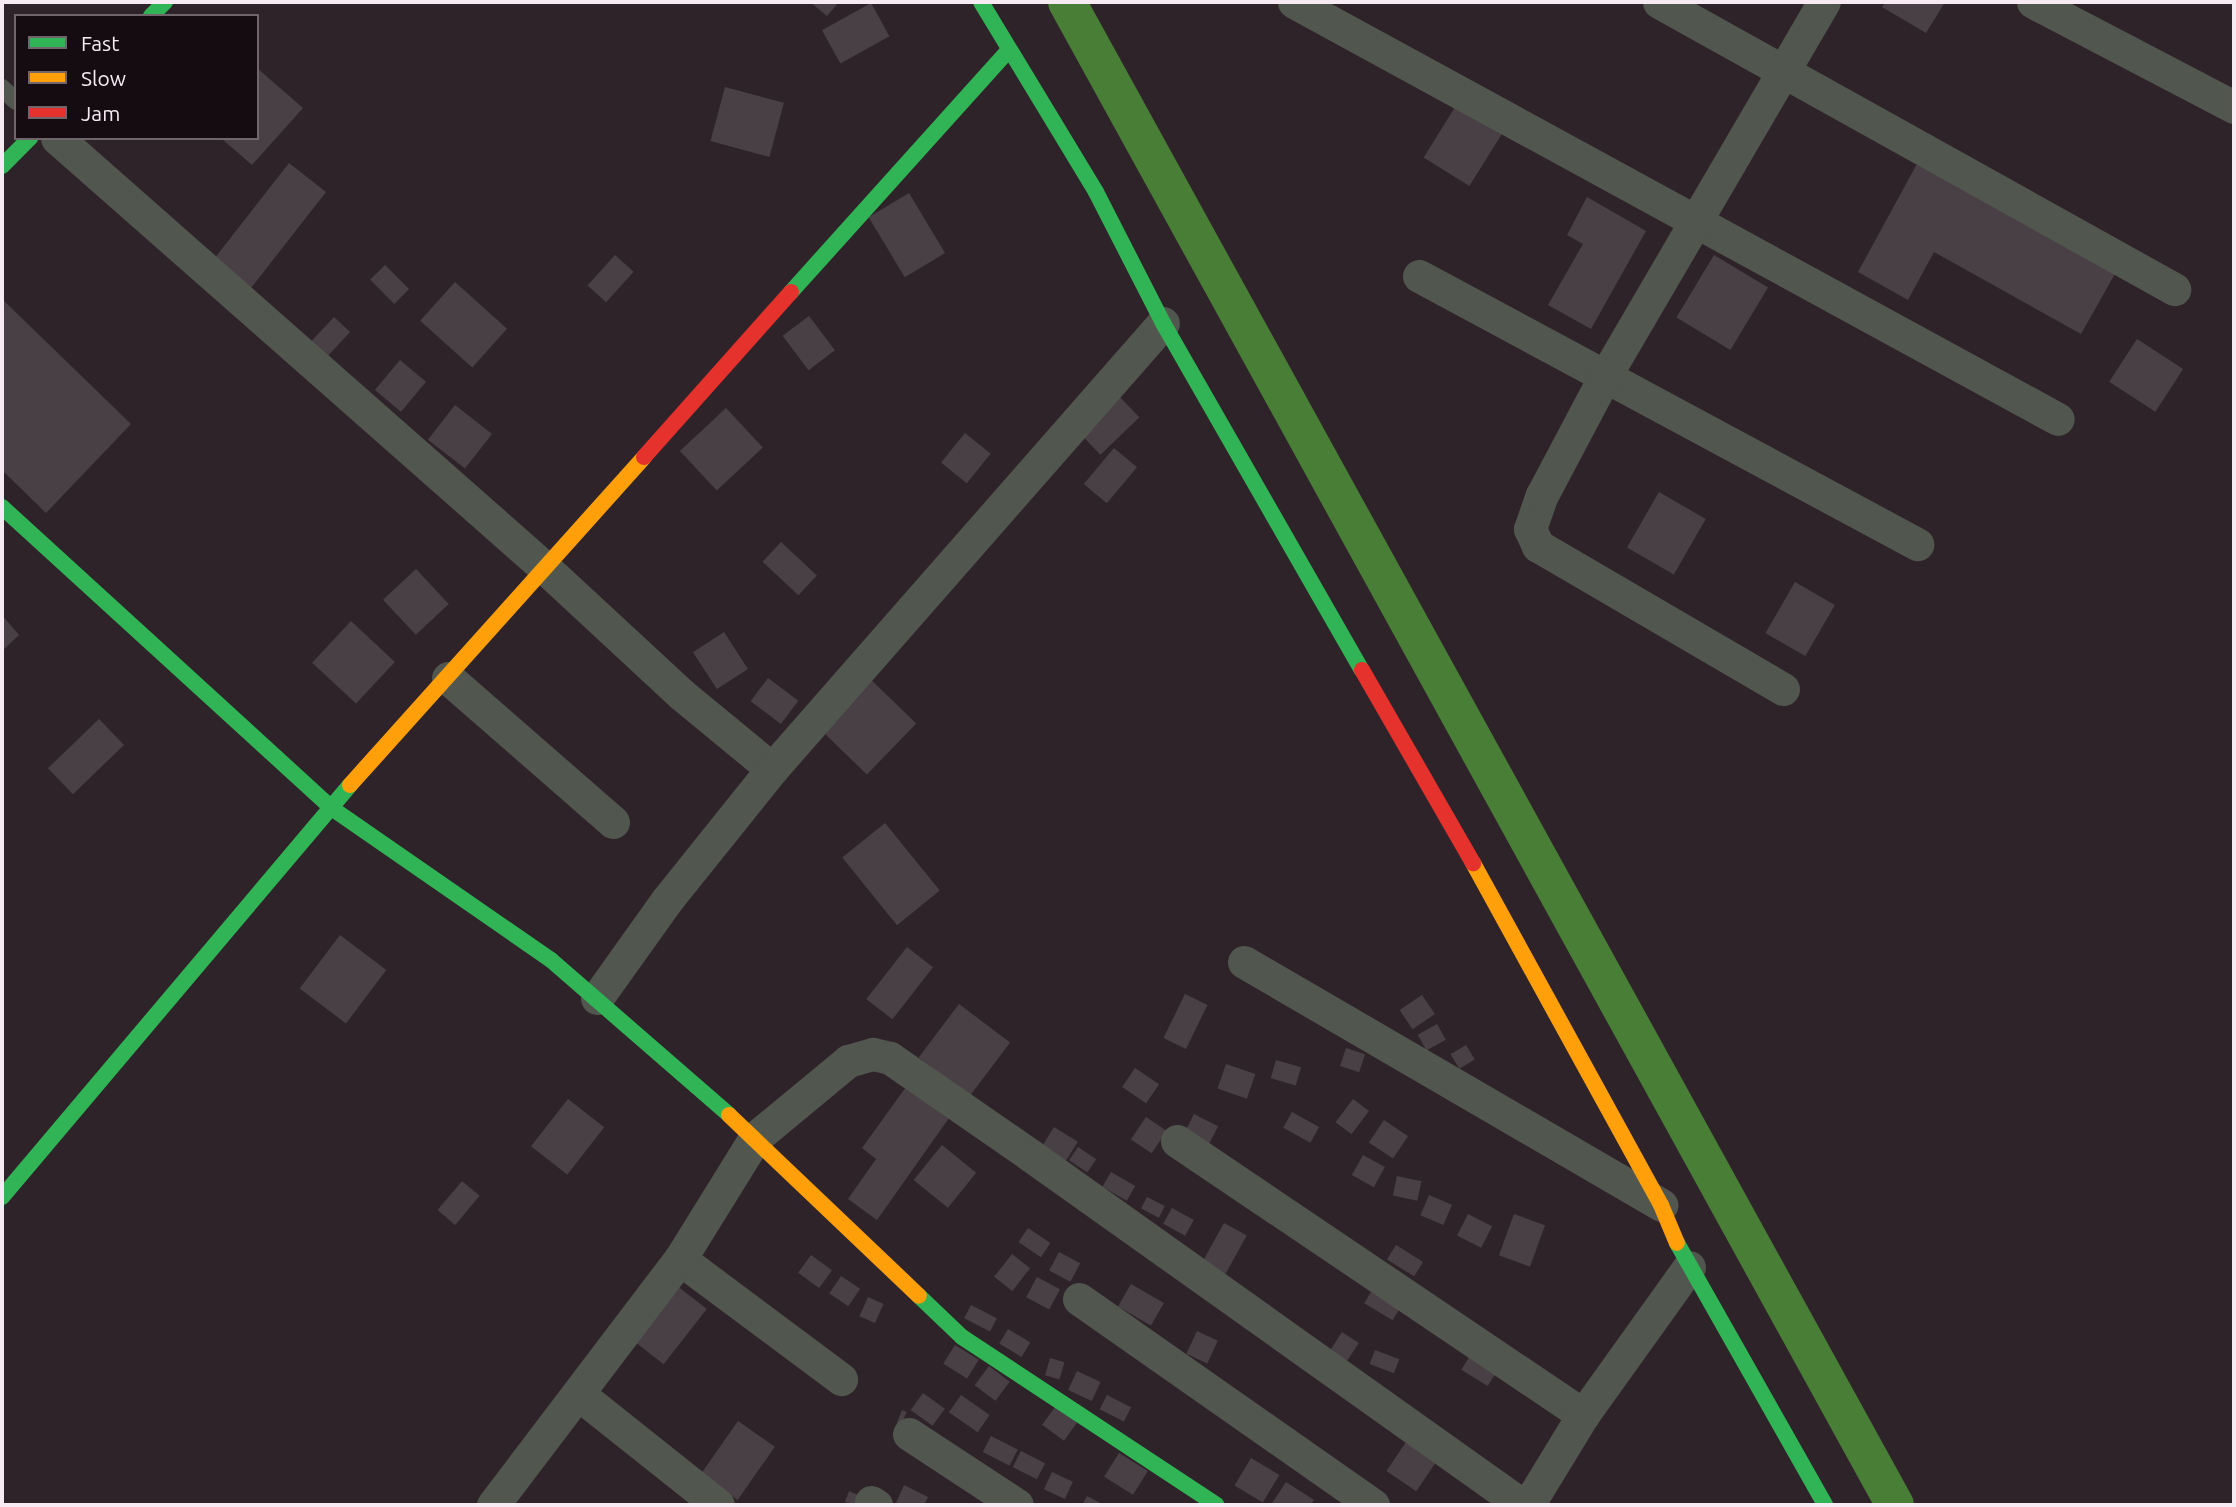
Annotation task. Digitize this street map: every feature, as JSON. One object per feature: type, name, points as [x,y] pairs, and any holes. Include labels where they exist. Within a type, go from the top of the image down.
[{"type":"main road","points":[[981,2],[1007,52],[1096,192],[1163,323],[1541,982],[1661,1205],[1689,1267],[1825,1505]]},
{"type":"main road","points":[[2,1197],[330,807],[1007,52]]},
{"type":"main road","points":[[2,166],[28,140]]},
{"type":"main road","points":[[2,507],[330,807],[551,960],[597,998],[755,1138],[962,1337],[1217,1505]]},
{"type":"street","points":[[1294,2],[2058,419]]},
{"type":"street","points":[[1659,2],[2174,289]]},
{"type":"street","points":[[1783,689],[1534,541],[1530,528],[1542,495],[1604,378],[1824,2]]},
{"type":"street","points":[[2033,2],[2234,107]]},
{"type":"street","points":[[59,140],[544,567],[681,694],[772,769]]},
{"type":"street","points":[[1419,276],[1604,378],[1917,544]]},
{"type":"street","points":[[597,998],[667,900],[772,769],[1163,323]]},
{"type":"street","points":[[448,678],[613,822]]},
{"type":"street","points":[[1244,962],[1661,1205]]},
{"type":"street","points":[[494,1505],[581,1396],[680,1259],[755,1138],[848,1061],[873,1054],[890,1058],[1522,1505]]},
{"type":"street","points":[[1177,1141],[1583,1415]]},
{"type":"street","points":[[680,1259],[841,1379]]},
{"type":"street","points":[[1528,1505],[1583,1415],[1689,1267]]},
{"type":"street","points":[[1079,1298],[1373,1505]]},
{"type":"street","points":[[581,1396],[718,1505]]},
{"type":"street","points":[[909,1434],[1017,1505]]},
{"type":"building","points":[[810,2],[839,2],[827,16]]},
{"type":"building","points":[[1886,2],[1945,2],[1926,33],[1882,7]]},
{"type":"building","points":[[871,3],[889,36],[840,63],[822,30]]},
{"type":"building","points":[[259,70],[303,108],[252,165],[223,140],[259,140]]},
{"type":"building","points":[[725,87],[784,103],[769,157],[711,141]]},
{"type":"building","points":[[1457,104],[1503,133],[1469,186],[1424,157]]},
{"type":"building","points":[[1918,162],[2116,272],[2081,334],[1934,252],[1908,300],[1858,272]]},
{"type":"building","points":[[289,163],[326,192],[245,295],[208,266]]},
{"type":"building","points":[[909,193],[945,253],[905,277],[869,217]]},
{"type":"building","points":[[1587,197],[1646,231],[1591,329],[1548,305],[1583,244],[1567,235]]},
{"type":"building","points":[[615,255],[634,272],[606,302],[588,285]]},
{"type":"building","points":[[1714,255],[1768,287],[1730,350],[1676,318]]},
{"type":"building","points":[[385,265],[409,289],[394,304],[370,280]]},
{"type":"building","points":[[455,282],[507,329],[472,367],[420,321]]},
{"type":"building","points":[[2,299],[131,424],[46,513],[2,470]]},
{"type":"building","points":[[809,316],[835,350],[809,370],[783,336]]},
{"type":"building","points":[[334,317],[350,332],[321,363],[305,348]]},
{"type":"building","points":[[2137,339],[2183,369],[2155,412],[2109,382]]},
{"type":"building","points":[[400,360],[426,382],[401,412],[375,390]]},
{"type":"building","points":[[1115,392],[1139,417],[1100,455],[1076,430]]},
{"type":"building","points":[[455,405],[492,434],[465,469],[428,440]]},
{"type":"building","points":[[726,408],[763,447],[717,490],[680,451]]},
{"type":"building","points":[[965,433],[991,454],[967,483],[941,463]]},
{"type":"building","points":[[1114,448],[1137,467],[1107,503],[1084,484]]},
{"type":"building","points":[[1659,492],[1706,519],[1674,574],[1627,547]]},
{"type":"building","points":[[781,542],[817,575],[798,595],[763,562]]},
{"type":"building","points":[[416,569],[449,604],[416,635],[383,600]]},
{"type":"building","points":[[1795,582],[1835,605],[1805,656],[1766,633]]},
{"type":"building","points":[[2,615],[19,635],[2,651]]},
{"type":"building","points":[[351,621],[395,662],[356,704],[312,663]]},
{"type":"building","points":[[724,632],[748,669],[717,689],[693,652]]},
{"type":"building","points":[[863,672],[916,723],[867,774],[814,723]]},
{"type":"building","points":[[768,678],[798,701],[781,724],[751,701]]},
{"type":"building","points":[[99,719],[124,745],[73,794],[48,768]]},
{"type":"building","points":[[885,823],[940,891],[897,925],[842,858]]},
{"type":"building","points":[[340,935],[386,970],[346,1023],[300,989]]},
{"type":"building","points":[[907,947],[933,967],[892,1019],[866,999]]},
{"type":"building","points":[[1185,994],[1207,1005],[1186,1049],[1164,1038]]},
{"type":"building","points":[[1422,995],[1435,1014],[1412,1029],[1400,1010]]},
{"type":"building","points":[[959,1004],[1010,1043],[970,1096],[919,1058]]},
{"type":"building","points":[[1437,1024],[1446,1040],[1426,1050],[1418,1035]]},
{"type":"building","points":[[1466,1045],[1475,1060],[1459,1069],[1451,1054]]},
{"type":"building","points":[[1346,1048],[1365,1054],[1359,1072],[1340,1066]]},
{"type":"building","points":[[1276,1060],[1301,1067],[1296,1085],[1271,1078]]},
{"type":"building","points":[[1226,1064],[1255,1074],[1247,1099],[1218,1089]]},
{"type":"building","points":[[1135,1068],[1159,1084],[1146,1103],[1122,1087]]},
{"type":"building","points":[[906,1087],[949,1118],[877,1220],[848,1199],[876,1159],[862,1148]]},
{"type":"building","points":[[568,1099],[604,1127],[567,1175],[531,1146]]},
{"type":"building","points":[[1353,1099],[1369,1111],[1352,1134],[1336,1122]]},
{"type":"building","points":[[1292,1112],[1319,1127],[1310,1143],[1283,1128]]},
{"type":"building","points":[[1194,1114],[1218,1126],[1208,1146],[1184,1134]]},
{"type":"building","points":[[1146,1117],[1167,1131],[1152,1153],[1131,1139]]},
{"type":"building","points":[[1384,1120],[1408,1136],[1393,1159],[1369,1142]]},
{"type":"building","points":[[1054,1127],[1078,1142],[1061,1169],[1037,1154]]},
{"type":"building","points":[[942,1145],[976,1173],[948,1208],[914,1180]]},
{"type":"building","points":[[1078,1147],[1096,1159],[1087,1173],[1069,1160]]},
{"type":"building","points":[[1363,1155],[1385,1167],[1374,1187],[1352,1175]]},
{"type":"building","points":[[1111,1172],[1135,1186],[1127,1201],[1102,1187]]},
{"type":"building","points":[[1397,1176],[1421,1181],[1417,1201],[1393,1196]]},
{"type":"building","points":[[462,1181],[480,1196],[455,1225],[438,1210]]},
{"type":"building","points":[[1429,1195],[1452,1205],[1443,1225],[1420,1215]]},
{"type":"building","points":[[1147,1197],[1165,1206],[1159,1218],[1141,1209]]},
{"type":"building","points":[[1172,1208],[1194,1220],[1185,1236],[1163,1224]]},
{"type":"building","points":[[1468,1214],[1492,1226],[1481,1248],[1457,1235]]},
{"type":"building","points":[[1514,1214],[1545,1225],[1530,1267],[1499,1255]]},
{"type":"building","points":[[1224,1223],[1247,1236],[1220,1285],[1197,1272]]},
{"type":"building","points":[[1028,1228],[1050,1243],[1041,1257],[1018,1242]]},
{"type":"building","points":[[1396,1245],[1423,1262],[1414,1276],[1387,1259]]},
{"type":"building","points":[[1059,1252],[1080,1263],[1070,1282],[1049,1271]]},
{"type":"building","points":[[1012,1254],[1030,1268],[1012,1291],[994,1277]]},
{"type":"building","points":[[811,1255],[832,1270],[819,1288],[798,1273]]},
{"type":"building","points":[[841,1276],[860,1289],[848,1306],[829,1293]]},
{"type":"building","points":[[1037,1277],[1060,1289],[1049,1310],[1026,1297]]},
{"type":"building","points":[[1131,1284],[1164,1303],[1151,1326],[1118,1307]]},
{"type":"building","points":[[676,1285],[707,1309],[664,1364],[633,1340]]},
{"type":"building","points":[[1371,1292],[1399,1309],[1393,1320],[1364,1303]]},
{"type":"building","points":[[868,1297],[884,1304],[875,1323],[859,1316]]},
{"type":"building","points":[[971,1305],[997,1318],[990,1332],[964,1318]]},
{"type":"building","points":[[1008,1329],[1030,1342],[1022,1357],[999,1344]]},
{"type":"building","points":[[1197,1331],[1218,1341],[1207,1363],[1186,1354]]},
{"type":"building","points":[[1342,1332],[1359,1343],[1345,1364],[1328,1353]]},
{"type":"building","points":[[955,1345],[979,1360],[967,1378],[943,1364]]},
{"type":"building","points":[[1375,1350],[1399,1359],[1394,1373],[1370,1364]]},
{"type":"building","points":[[1473,1351],[1499,1367],[1488,1386],[1461,1370]]},
{"type":"building","points":[[1050,1358],[1064,1362],[1059,1379],[1045,1375]]},
{"type":"building","points":[[989,1366],[1010,1382],[995,1401],[975,1385]]},
{"type":"building","points":[[1077,1371],[1101,1382],[1092,1401],[1068,1390]]},
{"type":"building","points":[[923,1393],[945,1409],[932,1426],[911,1410]]},
{"type":"building","points":[[961,1395],[990,1415],[978,1432],[949,1412]]},
{"type":"building","points":[[1107,1395],[1131,1407],[1124,1422],[1100,1409]]},
{"type":"building","points":[[1058,1403],[1080,1419],[1064,1441],[1042,1425]]},
{"type":"building","points":[[902,1410],[907,1412],[901,1425],[897,1423]]},
{"type":"building","points":[[738,1421],[775,1447],[738,1500],[701,1474]]},
{"type":"building","points":[[991,1436],[1018,1450],[1010,1466],[983,1452]]},
{"type":"building","points":[[1406,1442],[1436,1462],[1416,1491],[1386,1471]]},
{"type":"building","points":[[1021,1451],[1045,1463],[1037,1479],[1013,1467]]},
{"type":"building","points":[[1119,1453],[1148,1471],[1133,1495],[1104,1477]]},
{"type":"building","points":[[1251,1458],[1279,1475],[1263,1502],[1235,1485]]},
{"type":"building","points":[[1052,1472],[1073,1482],[1065,1499],[1044,1489]]},
{"type":"building","points":[[1286,1482],[1314,1500],[1311,1505],[1271,1505]]},
{"type":"building","points":[[904,1485],[928,1497],[924,1505],[896,1503]]},
{"type":"building","points":[[849,1491],[863,1497],[860,1505],[845,1502]]},
{"type":"building","points":[[1087,1496],[1104,1505],[1082,1505]]},
{"type":"waterway","points":[[1067,2],[1895,1505]]},
{"type":"traffic: fast","points":[[153,14],[165,2]]},
{"type":"traffic: fast","points":[[981,2],[1096,192],[1163,323],[1362,670]]},
{"type":"traffic: fast","points":[[791,292],[1007,52]]},
{"type":"traffic: fast","points":[[2,166],[28,140]]},
{"type":"traffic: fast","points":[[2,507],[330,807],[551,960],[729,1115]]},
{"type":"traffic: fast","points":[[2,1197],[350,785]]},
{"type":"traffic: fast","points":[[1677,1243],[1825,1505]]},
{"type":"traffic: fast","points":[[919,1296],[962,1337],[1217,1505]]},
{"type":"traffic: slow","points":[[350,785],[644,457]]},
{"type":"traffic: slow","points":[[1473,863],[1661,1205],[1677,1243]]},
{"type":"traffic: slow","points":[[729,1115],[919,1296]]},
{"type":"traffic: jam","points":[[644,457],[791,292]]},
{"type":"traffic: jam","points":[[1362,670],[1473,863]]}]
